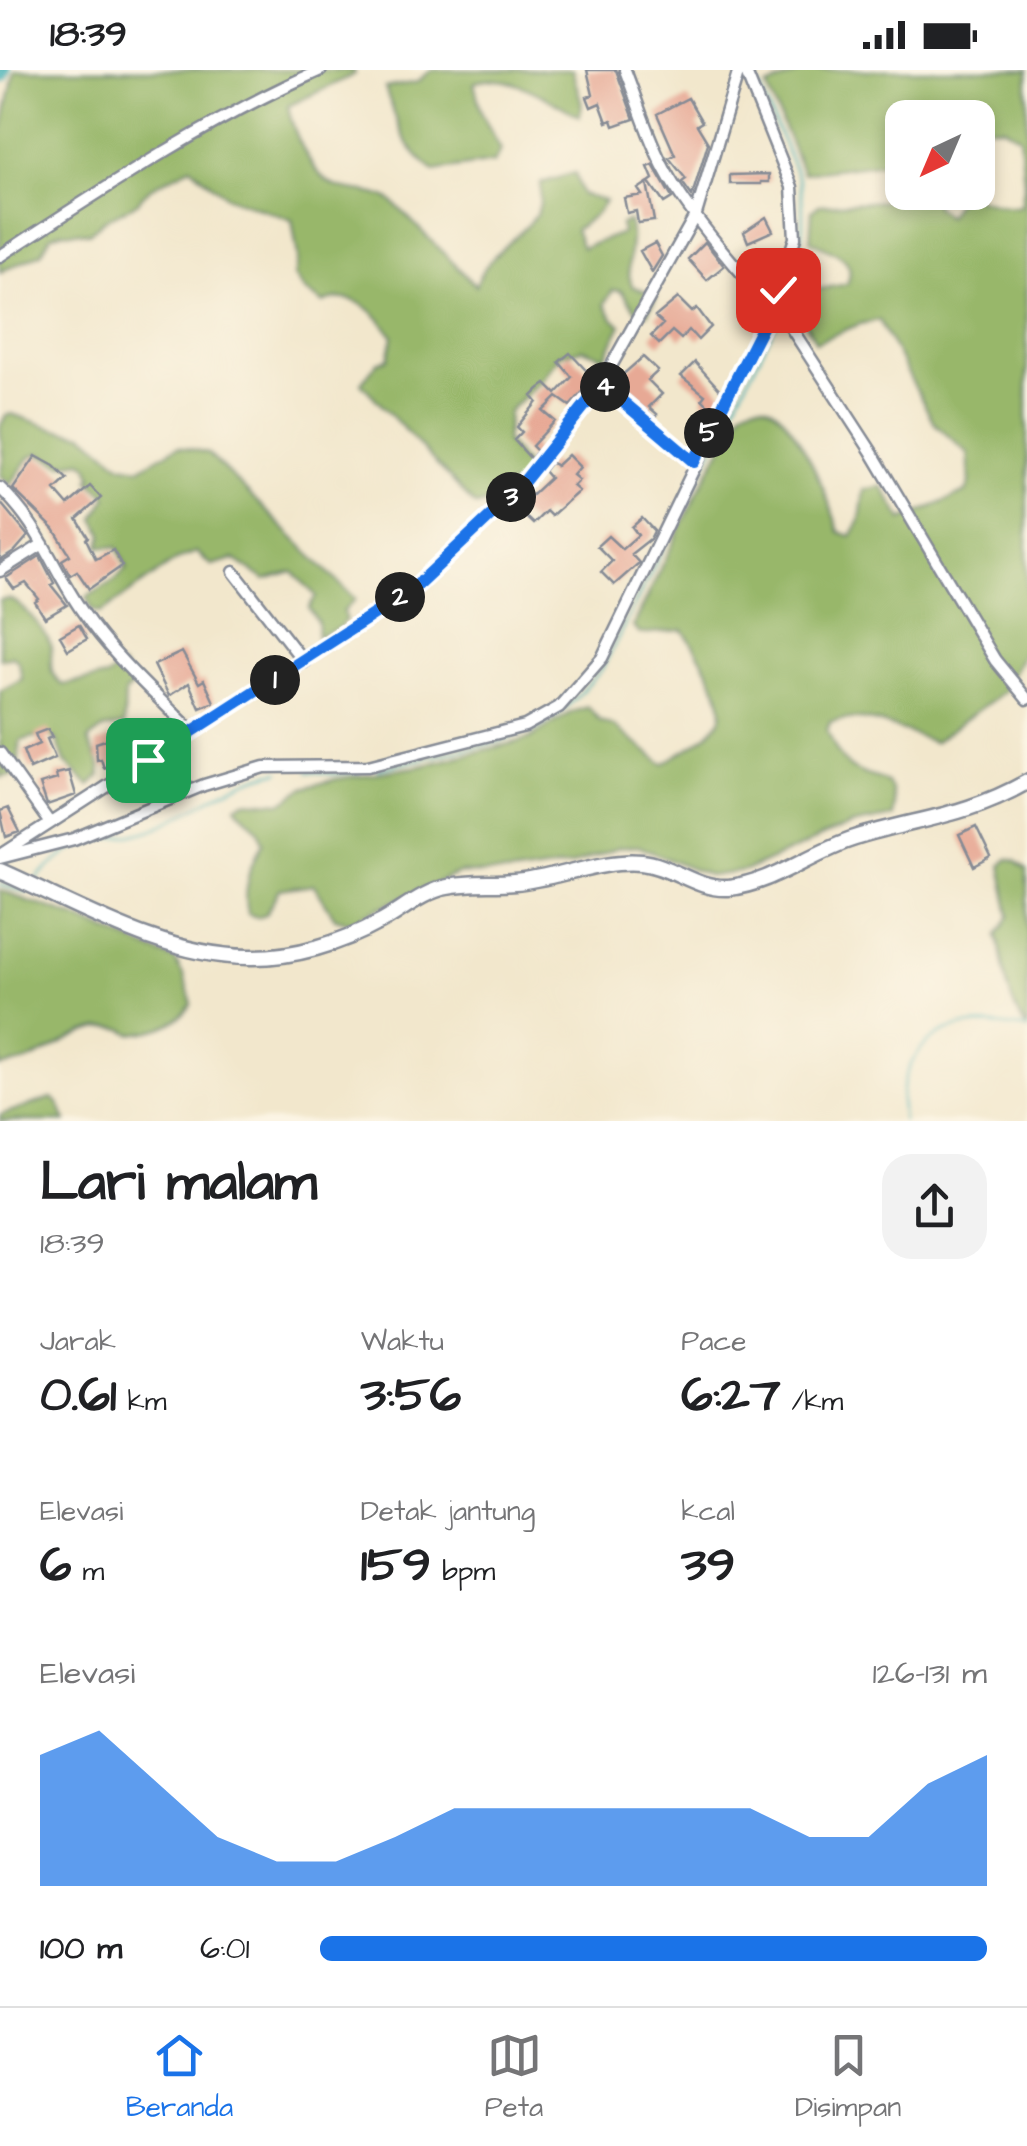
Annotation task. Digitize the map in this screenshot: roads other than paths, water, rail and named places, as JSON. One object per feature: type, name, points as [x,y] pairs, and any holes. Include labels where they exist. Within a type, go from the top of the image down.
[{"type":"main road","points":[[0,871],[170,944],[215,955],[252,958],[284,954],[361,932],[430,892],[450,886],[515,883],[637,861],[663,866],[699,884],[732,888],[854,838],[956,814],[1027,782]]},
{"type":"street","points":[[0,256],[159,158],[286,85],[321,70]]},
{"type":"street","points":[[624,70],[665,170],[696,214],[786,320],[871,451],[995,660],[1027,699]]},
{"type":"street","points":[[0,857],[413,589],[514,494],[602,384],[696,214],[742,70]]},
{"type":"street","points":[[0,857],[74,839],[204,785],[264,766],[368,766],[524,726],[559,706],[602,658],[694,462],[774,309],[795,238],[795,200],[742,70]]},
{"type":"street","points":[[602,384],[694,462]]},
{"type":"street","points":[[0,488],[26,514],[98,632],[193,732]]},
{"type":"street","points":[[0,571],[43,544]]},
{"type":"street","points":[[234,572],[304,662]]},
{"type":"street","points":[[0,753],[49,822]]},
{"type":"waterway","points":[[0,75],[2,70]]},
{"type":"waterway","points":[[752,70],[802,195],[801,247],[783,311]]},
{"type":"waterway","points":[[377,769],[496,742],[534,729],[530,732],[561,712],[586,688],[602,669],[779,318]]},
{"type":"waterway","points":[[37,882],[66,853],[78,847],[146,831],[228,789],[280,771]]},
{"type":"waterway","points":[[308,771],[359,771]]},
{"type":"waterway","points":[[0,884],[28,891]]},
{"type":"waterway","points":[[903,1121],[908,1071],[915,1057],[938,1035],[979,1024],[1027,1029]]}]
